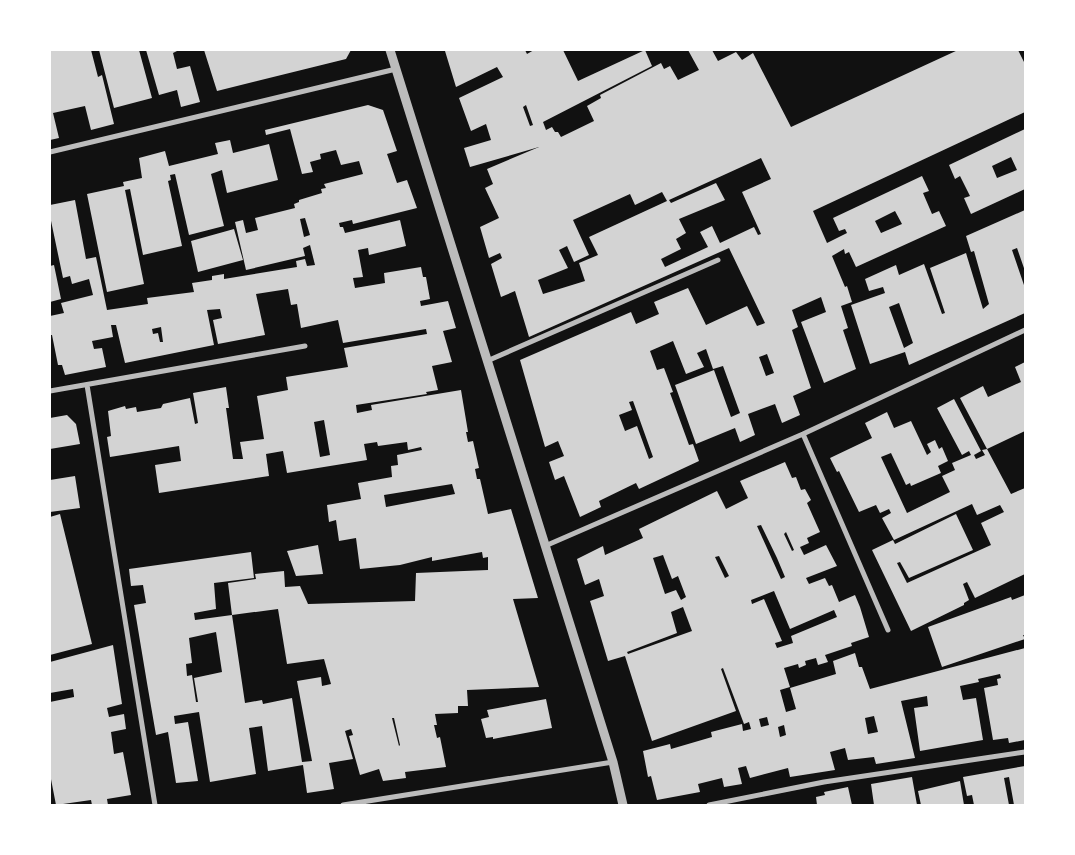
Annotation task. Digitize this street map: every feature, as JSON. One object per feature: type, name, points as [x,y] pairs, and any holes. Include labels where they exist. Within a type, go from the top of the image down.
[{"type":"street","points":[[390,50],[613,762],[623,805]]},
{"type":"street","points":[[50,152],[396,69]]},
{"type":"street","points":[[487,361],[718,260]]},
{"type":"street","points":[[546,546],[803,434],[1025,330]]},
{"type":"street","points":[[50,392],[305,346]]},
{"type":"street","points":[[87,385],[155,805]]},
{"type":"street","points":[[803,434],[888,630]]},
{"type":"street","points":[[708,805],[824,782],[1025,752]]},
{"type":"street","points":[[343,805],[613,762]]},
{"type":"building","points":[[50,50],[91,50],[98,77],[102,75],[114,124],[91,130],[85,106],[53,113],[59,138],[50,140]]},
{"type":"building","points":[[99,50],[139,50],[152,98],[114,108]]},
{"type":"building","points":[[146,50],[179,50],[173,53],[177,69],[190,66],[200,102],[181,107],[177,90],[159,95]]},
{"type":"building","points":[[204,50],[351,50],[346,59],[217,91]]},
{"type":"building","points":[[525,50],[527,54],[534,50],[563,50],[578,81],[645,50],[652,66],[543,122],[546,130],[552,127],[561,137],[594,121],[587,106],[601,98],[600,95],[661,63],[664,69],[670,66],[678,80],[699,70],[688,50],[712,50],[718,61],[736,52],[742,60],[753,53],[791,127],[958,50],[1018,50],[1025,64],[1025,112],[813,211],[827,243],[847,233],[845,229],[839,231],[833,218],[922,176],[929,191],[923,193],[932,214],[939,211],[946,226],[856,267],[849,252],[845,254],[844,249],[832,256],[845,287],[847,286],[852,302],[841,306],[848,328],[843,330],[856,369],[824,383],[801,322],[826,312],[821,297],[792,310],[798,327],[792,330],[811,388],[793,396],[800,415],[782,423],[775,404],[748,414],[755,435],[740,442],[735,428],[696,444],[675,385],[714,370],[731,417],[740,413],[723,366],[713,369],[706,349],[697,353],[704,367],[686,374],[673,341],[650,351],[657,370],[664,368],[673,392],[670,393],[689,445],[693,444],[699,461],[639,489],[636,483],[599,501],[601,507],[580,517],[564,476],[555,480],[549,462],[564,456],[558,441],[545,447],[520,360],[631,312],[636,324],[659,314],[654,302],[688,288],[706,325],[747,306],[757,326],[765,323],[729,248],[529,337],[515,291],[501,297],[491,264],[502,258],[500,253],[489,258],[480,227],[499,218],[485,188],[493,184],[487,169],[539,147],[470,167],[464,148],[491,140],[486,124],[471,131],[459,98],[503,77],[497,67],[456,87],[445,51]],"holes":[[[526,105],[533,125],[530,126],[523,107]],[[761,158],[771,179],[742,192],[761,234],[758,235],[754,227],[720,243],[712,226],[700,232],[708,247],[665,267],[661,259],[681,249],[676,239],[686,233],[679,219],[725,200],[716,183],[671,203],[669,200]],[[662,192],[667,201],[589,237],[598,255],[579,263],[585,281],[543,294],[538,280],[568,268],[559,250],[567,246],[574,262],[589,255],[573,220],[630,194],[635,205]],[[895,211],[902,224],[881,233],[875,221]],[[767,354],[774,373],[766,376],[759,357]],[[633,401],[653,457],[649,459],[637,426],[625,431],[619,415],[632,410],[629,402]]]},
{"type":"building","points":[[368,105],[383,110],[397,151],[387,154],[397,183],[407,180],[417,208],[353,224],[352,220],[339,223],[345,233],[400,220],[406,246],[369,255],[368,248],[358,250],[363,277],[353,278],[355,288],[385,283],[384,273],[421,267],[423,277],[426,277],[430,299],[420,301],[421,306],[448,301],[456,328],[443,331],[452,362],[432,366],[438,390],[426,392],[427,394],[356,405],[357,413],[372,410],[371,405],[461,390],[468,442],[473,441],[479,468],[475,469],[477,479],[480,479],[488,514],[511,509],[538,598],[513,599],[539,687],[467,690],[468,706],[458,706],[458,713],[435,714],[437,725],[434,725],[437,738],[440,737],[446,767],[405,772],[406,778],[383,781],[379,769],[360,775],[349,736],[353,735],[351,729],[345,731],[353,759],[329,763],[334,789],[307,793],[303,765],[268,771],[262,726],[249,728],[256,774],[210,782],[199,712],[174,716],[175,724],[188,722],[198,781],[176,783],[168,732],[156,735],[134,605],[146,603],[143,585],[131,586],[129,569],[251,552],[254,578],[214,583],[216,609],[194,613],[195,620],[232,615],[228,583],[256,579],[255,574],[284,571],[285,587],[300,586],[308,604],[415,601],[416,573],[488,570],[488,557],[483,558],[482,552],[432,561],[432,557],[400,565],[360,569],[356,538],[339,541],[336,520],[329,522],[327,505],[361,499],[358,483],[392,477],[391,466],[398,465],[397,455],[422,450],[421,447],[408,450],[407,442],[378,446],[377,442],[364,444],[367,460],[287,473],[283,451],[266,454],[269,476],[159,493],[155,465],[181,461],[179,446],[110,457],[107,437],[111,436],[108,411],[125,406],[126,409],[136,407],[137,412],[161,408],[163,404],[190,398],[195,424],[198,423],[193,393],[226,387],[229,408],[226,408],[233,459],[243,459],[240,442],[264,439],[257,396],[288,390],[286,377],[348,367],[344,348],[427,334],[426,329],[343,343],[338,320],[301,328],[297,304],[291,305],[288,289],[256,294],[265,335],[218,344],[213,320],[222,318],[220,309],[207,310],[214,345],[125,363],[116,325],[111,325],[113,337],[92,341],[94,349],[102,348],[106,367],[65,375],[62,365],[58,365],[52,335],[50,335],[50,316],[64,313],[61,303],[93,295],[89,279],[72,284],[70,276],[63,278],[50,216],[50,205],[75,200],[86,259],[96,257],[107,310],[148,304],[147,298],[194,292],[192,283],[212,280],[212,276],[224,274],[224,279],[297,267],[296,261],[305,259],[307,266],[315,265],[310,245],[303,248],[305,256],[246,270],[235,222],[243,220],[246,233],[258,230],[255,218],[295,208],[294,204],[299,202],[299,200],[322,193],[321,189],[326,188],[324,184],[363,174],[359,161],[341,165],[336,150],[320,154],[321,159],[310,162],[313,172],[302,174],[290,129],[266,135],[265,130]],"holes":[[[305,218],[310,235],[304,237],[300,219]],[[161,327],[163,342],[160,342],[158,333],[153,334],[152,329]],[[324,420],[330,455],[320,457],[314,422]],[[452,484],[455,494],[386,507],[384,495]],[[278,609],[287,664],[324,659],[331,684],[322,686],[321,677],[297,681],[312,761],[302,762],[292,698],[263,704],[262,700],[245,703],[232,615]],[[216,632],[222,672],[194,678],[198,702],[196,702],[192,675],[187,676],[186,664],[192,663],[189,638]],[[392,718],[394,718],[399,746]]]},
{"type":"building","points":[[1025,129],[1025,189],[971,214],[964,198],[970,196],[960,176],[955,179],[949,165]],"holes":[[[1011,157],[1017,170],[997,178],[992,166]]]},
{"type":"building","points":[[230,140],[233,153],[269,144],[278,180],[227,193],[222,170],[211,174],[224,226],[189,235],[175,174],[170,175],[171,180],[168,181],[182,246],[143,255],[130,189],[125,190],[144,284],[107,292],[87,194],[124,186],[123,182],[142,178],[139,158],[165,151],[169,166],[218,154],[215,143]]},
{"type":"building","points":[[1025,210],[1025,271],[1017,248],[1012,250],[1025,288],[1025,313],[909,365],[905,352],[870,364],[851,305],[885,293],[883,287],[869,291],[865,279],[896,265],[899,275],[924,264],[942,314],[945,313],[930,268],[966,253],[983,309],[989,304],[974,251],[971,252],[966,236]],"holes":[[[899,303],[913,343],[904,348],[889,307]]]},
{"type":"building","points":[[234,229],[243,260],[198,272],[191,241]]},
{"type":"building","points":[[54,265],[61,299],[50,302],[50,266]]},
{"type":"building","points":[[1025,362],[1025,431],[987,449],[960,398],[983,386],[988,397],[1021,382],[1015,367]]},
{"type":"building","points":[[954,399],[981,451],[974,455],[976,459],[985,455],[982,450],[987,449],[1011,494],[1025,488],[1025,574],[975,598],[967,582],[963,584],[969,600],[964,605],[911,631],[872,550],[893,540],[895,544],[956,514],[973,550],[909,578],[900,562],[897,563],[907,583],[991,545],[981,523],[1004,512],[1000,505],[977,515],[972,504],[894,540],[882,518],[891,513],[889,509],[880,513],[876,505],[859,512],[839,471],[837,472],[830,458],[872,438],[865,423],[887,412],[894,428],[911,421],[927,455],[931,452],[927,444],[935,440],[939,449],[942,447],[948,461],[938,466],[941,473],[911,486],[910,483],[906,485],[891,453],[881,457],[907,513],[950,492],[942,476],[955,470],[952,463],[971,455],[969,451],[962,455],[937,408]]},
{"type":"building","points":[[67,415],[76,424],[80,444],[50,449],[50,418]]},
{"type":"building","points":[[785,462],[792,478],[796,477],[801,490],[805,489],[811,500],[807,503],[820,532],[807,538],[809,543],[800,547],[804,555],[826,545],[837,566],[806,578],[809,584],[825,578],[829,586],[832,585],[839,602],[855,595],[869,637],[851,643],[852,646],[825,655],[828,662],[818,665],[816,658],[805,661],[806,665],[799,668],[798,664],[784,668],[790,687],[780,690],[786,712],[796,709],[790,688],[836,674],[833,661],[855,653],[859,667],[862,667],[870,689],[1025,648],[1025,740],[1009,743],[1008,738],[993,740],[984,688],[998,685],[997,679],[1001,678],[1000,674],[978,679],[979,682],[960,686],[963,700],[976,698],[983,740],[920,751],[914,708],[928,706],[927,696],[901,701],[915,758],[876,764],[874,757],[848,760],[845,748],[830,752],[835,770],[790,777],[788,768],[750,778],[746,766],[738,768],[742,784],[724,787],[722,778],[698,784],[700,792],[657,800],[651,776],[648,777],[643,751],[670,744],[671,749],[712,737],[711,732],[742,724],[743,731],[751,729],[749,722],[744,724],[723,668],[721,669],[736,711],[652,741],[625,656],[608,661],[590,601],[604,596],[599,579],[585,585],[577,559],[603,546],[605,555],[643,538],[639,529],[717,491],[726,509],[748,498],[740,481]],"holes":[[[761,525],[777,558],[785,577],[781,579],[757,526]],[[786,532],[794,550],[792,551],[784,534]],[[663,555],[672,579],[678,576],[686,597],[681,600],[676,590],[665,594],[653,558]],[[719,556],[729,576],[725,578],[715,557]],[[774,591],[790,629],[834,610],[837,617],[791,636],[793,643],[777,648],[775,643],[782,641],[764,599],[752,604],[751,600]],[[683,607],[692,631],[628,654],[627,652],[677,633],[671,612]],[[874,716],[878,732],[868,734],[865,718]],[[767,717],[769,725],[761,727],[759,719]],[[784,725],[786,735],[780,737],[778,727]]]},
{"type":"building","points":[[75,476],[80,508],[50,512],[50,480]]},
{"type":"building","points":[[60,514],[92,644],[50,655],[50,517]]},
{"type":"building","points":[[318,545],[323,574],[296,576],[287,551]]},
{"type":"building","points":[[1025,595],[1025,635],[1023,635],[1025,639],[942,667],[928,627],[1011,597],[1012,600]]},
{"type":"building","points":[[113,645],[122,704],[107,708],[109,717],[124,714],[126,729],[111,732],[114,754],[123,752],[131,795],[107,799],[108,805],[92,805],[91,800],[56,805],[50,774],[50,702],[74,696],[73,689],[50,693],[50,662]]},
{"type":"building","points":[[546,699],[552,728],[493,739],[493,737],[486,738],[481,719],[489,717],[487,710]]},
{"type":"building","points":[[1025,766],[1025,805],[1014,805],[1009,777],[1004,778],[1009,805],[974,805],[972,795],[967,796],[963,777]]},
{"type":"building","points":[[912,777],[917,805],[874,805],[871,784]]},
{"type":"building","points":[[960,781],[964,805],[921,805],[918,791]]},
{"type":"building","points":[[848,787],[852,805],[817,805],[816,797],[825,795],[824,792]]}]
